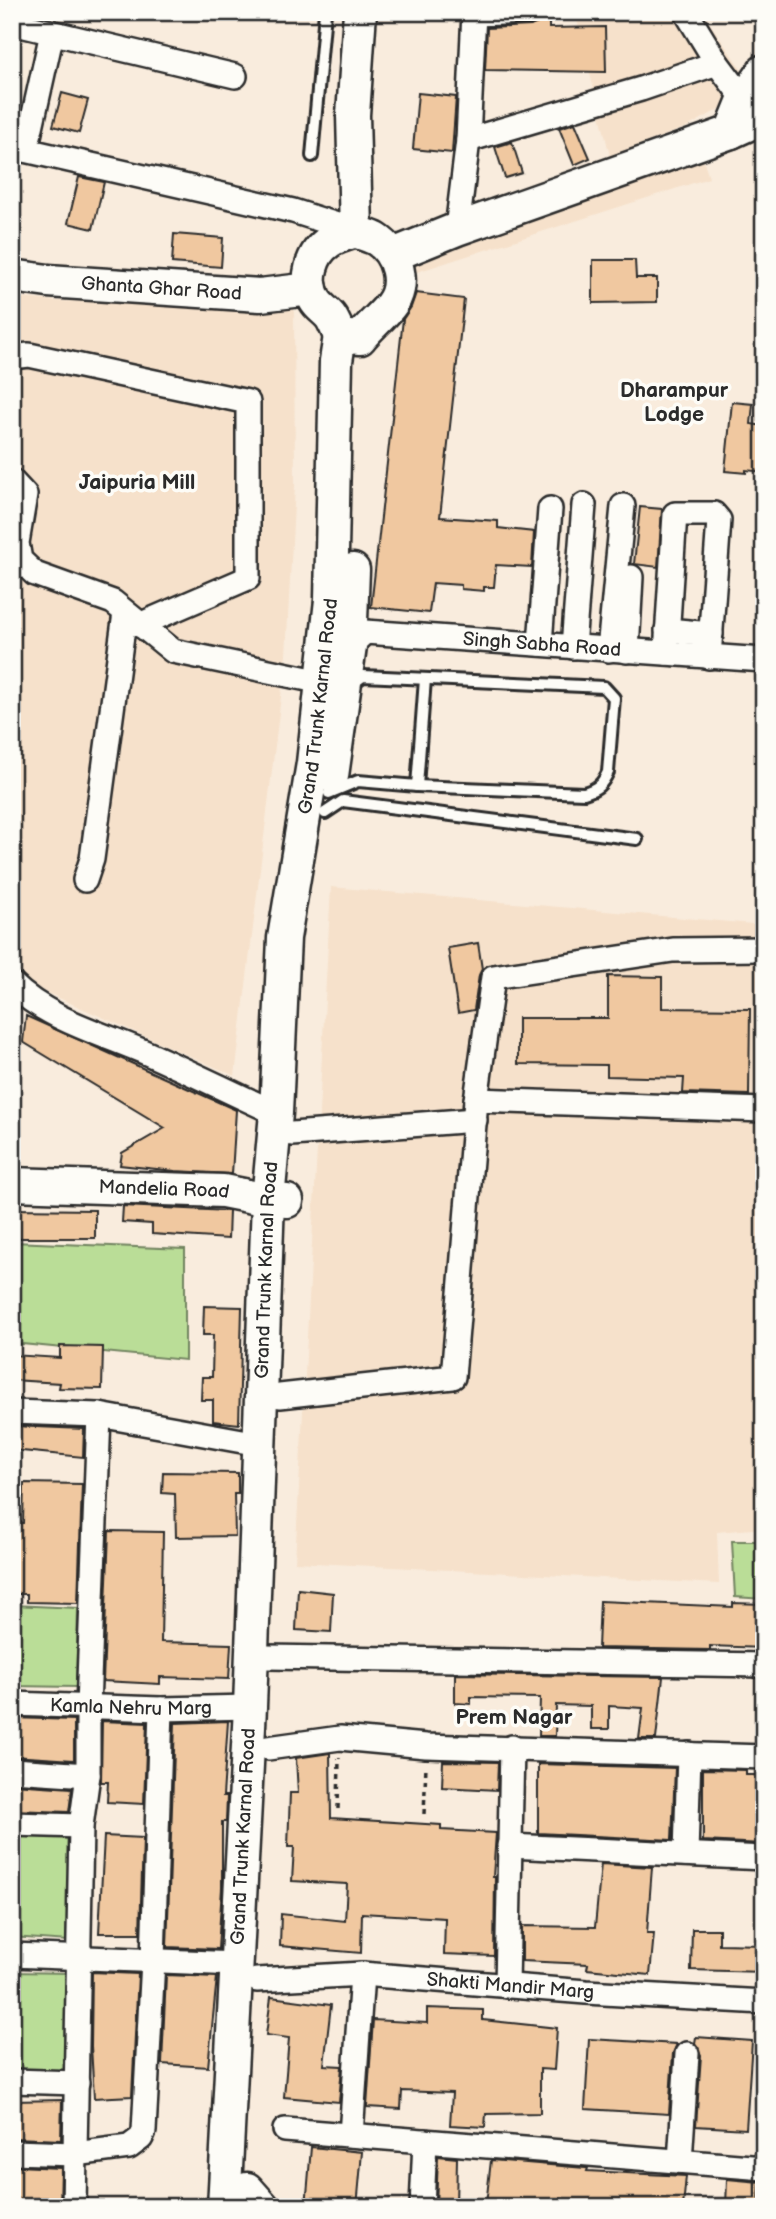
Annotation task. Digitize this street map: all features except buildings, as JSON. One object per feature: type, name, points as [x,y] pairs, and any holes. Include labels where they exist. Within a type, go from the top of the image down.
[{"type":"main road","points":[[356,231],[353,115],[360,12]]},
{"type":"main road","points":[[393,255],[457,229],[731,132],[758,114],[764,71]]},
{"type":"main road","points":[[356,231],[377,240],[393,255],[399,272],[398,289],[391,306],[350,337],[321,309],[311,289],[310,275],[319,250],[330,241],[356,231]]},
{"type":"main road","name":"Ghanta Ghar Road","points":[[12,275],[48,281],[260,295],[311,289]]},
{"type":"main road","name":"Grand Trunk Karnal Road","points":[[241,2199],[250,1707],[259,1444],[284,1124],[303,937],[327,803],[333,686],[338,645],[331,600],[336,361],[350,337]]},
{"type":"main road","name":"Grand Trunk Karnal Road","points":[[284,1124],[285,938],[313,763],[333,686]]},
{"type":"main road","name":"Mandelia Road","points":[[12,1172],[223,1183],[278,1201]]},
{"type":"main road","name":"Mandelia Road","points":[[12,1184],[223,1191],[278,1201]]},
{"type":"main road","name":"Grand Trunk Karnal Road","points":[[247,1972],[268,1748],[267,1657],[280,1396],[278,1201]]},
{"type":"main road","points":[[201,2207],[241,2199]]},
{"type":"street","points":[[457,229],[468,140],[474,13],[531,12]]},
{"type":"street","points":[[686,12],[717,63],[758,114]]},
{"type":"street","points":[[12,23],[235,76]]},
{"type":"street","points":[[52,33],[19,149],[293,211],[356,231]]},
{"type":"street","points":[[468,140],[641,89],[717,63]]},
{"type":"street","points":[[12,357],[29,355],[248,402],[248,578],[132,619]]},
{"type":"street","points":[[12,481],[25,495],[17,543],[20,561],[35,575],[113,602],[173,651],[333,686]]},
{"type":"street","points":[[573,647],[584,505]]},
{"type":"street","points":[[618,650],[623,506]]},
{"type":"street","points":[[540,645],[550,509]]},
{"type":"street","points":[[666,653],[667,630],[675,514],[714,514],[719,520],[710,645],[667,630]]},
{"type":"street","points":[[618,650],[631,577]]},
{"type":"street","points":[[85,880],[92,859],[132,619]]},
{"type":"street","name":"Singh Sabha Road","points":[[338,645],[365,632],[666,653],[710,645],[764,660]]},
{"type":"street","points":[[280,1396],[453,1377],[475,1110],[493,977],[673,950],[764,950]]},
{"type":"street","points":[[12,984],[51,1012],[151,1055],[284,1124],[475,1110],[764,1110]]},
{"type":"street","points":[[12,1412],[99,1415],[259,1444]]},
{"type":"street","points":[[74,2207],[81,1826],[88,1774],[99,1415]]},
{"type":"street","points":[[267,1657],[764,1665]]},
{"type":"street","name":"Kamla Nehru Marg","points":[[12,1704],[161,1709],[250,1707]]},
{"type":"street","points":[[12,2152],[75,2154],[129,2147],[141,2138],[145,2125],[153,1960],[161,1709]]},
{"type":"street","points":[[268,1748],[340,1738],[426,1746],[764,1757]]},
{"type":"street","points":[[507,1986],[512,1747]]},
{"type":"street","points":[[686,1854],[689,1754]]},
{"type":"street","points":[[12,1770],[88,1774]]},
{"type":"street","points":[[12,1824],[81,1826]]},
{"type":"street","points":[[509,1846],[764,1858]]},
{"type":"street","name":"Shakti Mandir Marg","points":[[12,1955],[153,1960],[247,1972],[362,1974],[764,2002]]},
{"type":"street","points":[[351,2135],[362,1974]]},
{"type":"street","points":[[680,2161],[687,2054]]},
{"type":"street","points":[[12,2081],[77,2083]]},
{"type":"street","points":[[285,2130],[764,2168]]},
{"type":"street","points":[[422,2207],[425,2141]]},
{"type":"lane","points":[[312,156],[325,12]]},
{"type":"lane","points":[[327,803],[358,781],[584,793],[596,790],[608,772],[614,698],[604,687],[363,676],[333,686]]},
{"type":"lane","points":[[417,786],[425,679]]},
{"type":"lane","points":[[327,803],[343,801],[638,839]]},
{"type":"path","points":[[338,1809],[340,1738]]},
{"type":"path","points":[[424,1814],[426,1746]]},
{"type":"shaded area","points":[[575,12],[702,12],[748,79],[734,101],[687,127],[610,156]]},
{"type":"shaded area","points":[[697,141],[709,178],[417,272],[405,237]]},
{"type":"shaded area","points":[[12,297],[55,301],[294,306],[295,486],[286,655],[235,1076],[34,987],[12,968]]},
{"type":"shaded area","points":[[331,887],[764,925],[764,1528],[717,1532],[719,1584],[295,1562]]},
{"type":"green space","points":[[12,1242],[185,1249],[185,1360],[12,1343]]},
{"type":"green space","points":[[732,1541],[764,1541],[764,1599],[735,1597]]},
{"type":"green space","points":[[12,1605],[78,1608],[76,1687],[12,1686]]},
{"type":"green space","points":[[12,1833],[70,1834],[68,1941],[12,1937]]},
{"type":"green space","points":[[12,1972],[72,1973],[72,2078],[12,2077]]},
{"type":"district","name":"Dharampur Lodge","points":[[674,402]]},
{"type":"district","name":"Jaipuria Mill","points":[[137,482]]},
{"type":"district","name":"Prem Nagar","points":[[514,1717]]}]
